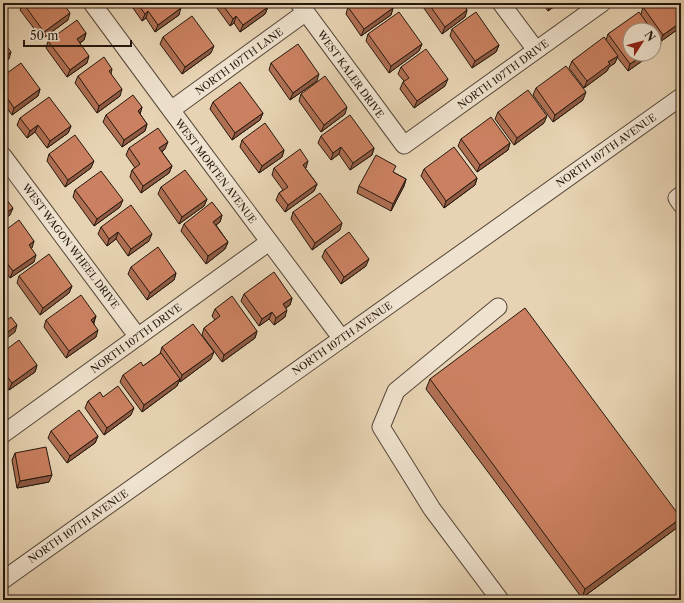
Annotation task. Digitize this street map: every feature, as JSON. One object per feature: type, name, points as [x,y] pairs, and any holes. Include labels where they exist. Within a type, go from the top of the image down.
[{"type":"street","name":"WEST MORTEN AVENUE","points":[[92,3],[342,339]]},
{"type":"street","points":[[501,3],[536,50]]},
{"type":"street","name":"NORTH 107TH DRIVE","points":[[404,145],[602,3]]},
{"type":"street","name":"NORTH 107TH LANE","points":[[171,110],[303,8]]},
{"type":"street","name":"WEST KALER DRIVE","points":[[303,8],[404,145]]},
{"type":"street","name":"NORTH 107TH AVENUE","points":[[3,580],[681,97]]},
{"type":"street","name":"WEST WAGON WHEEL DRIVE","points":[[3,156],[138,337]]},
{"type":"street","points":[[681,195],[677,198],[681,204]]},
{"type":"street","name":"NORTH 107TH DRIVE","points":[[3,434],[269,242]]},
{"type":"street","points":[[498,307],[396,391],[381,427],[432,509],[500,600]]},
{"type":"building","points":[[23,3],[63,3],[70,13],[44,32]]},
{"type":"building","points":[[137,3],[178,3],[181,8],[158,25],[148,11],[145,14]]},
{"type":"building","points":[[221,3],[265,3],[268,7],[243,25],[236,16],[233,19]]},
{"type":"building","points":[[354,3],[390,3],[393,8],[364,29],[348,7]]},
{"type":"building","points":[[428,3],[462,3],[467,10],[445,27]]},
{"type":"building","points":[[649,3],[681,3],[681,22],[663,35],[662,22],[654,22],[643,7]]},
{"type":"building","points":[[399,12],[422,44],[391,66],[368,34]]},
{"type":"building","points":[[476,12],[499,45],[475,61],[452,29]]},
{"type":"building","points":[[639,12],[646,22],[625,22]]},
{"type":"building","points":[[192,16],[214,46],[185,67],[163,37]]},
{"type":"building","points":[[77,20],[86,33],[77,39],[89,56],[70,70],[48,41]]},
{"type":"building","points":[[622,24],[622,53],[608,34]]},
{"type":"building","points":[[604,37],[618,56],[608,62],[610,64],[587,81],[572,61]]},
{"type":"building","points":[[3,41],[11,52],[3,58]]},
{"type":"building","points":[[298,44],[319,74],[293,93],[271,63]]},
{"type":"building","points":[[426,49],[448,79],[417,101],[403,82],[409,78],[401,67]]},
{"type":"building","points":[[104,57],[112,69],[109,71],[122,89],[99,106],[78,76]]},
{"type":"building","points":[[21,63],[40,89],[14,108],[3,92],[3,76]]},
{"type":"building","points":[[566,66],[586,92],[555,115],[536,88]]},
{"type":"building","points":[[325,76],[347,107],[324,125],[301,94]]},
{"type":"building","points":[[240,82],[263,113],[235,133],[213,102]]},
{"type":"building","points":[[528,90],[547,116],[517,138],[498,112]]},
{"type":"building","points":[[133,95],[142,107],[138,111],[147,124],[124,140],[106,115]]},
{"type":"building","points":[[49,97],[71,126],[50,141],[38,125],[30,131],[20,118]]},
{"type":"building","points":[[350,115],[374,148],[353,163],[341,147],[333,153],[321,136]]},
{"type":"building","points":[[491,117],[510,143],[480,165],[461,139]]},
{"type":"building","points":[[265,123],[284,150],[262,166],[242,140]]},
{"type":"building","points":[[158,128],[168,142],[159,148],[172,166],[143,186],[132,170],[140,164],[129,148]]},
{"type":"building","points":[[75,135],[94,161],[68,180],[49,154]]},
{"type":"building","points":[[454,147],[477,178],[446,201],[424,169]]},
{"type":"building","points":[[300,149],[308,161],[303,165],[317,184],[288,205],[279,193],[288,187],[274,168]]},
{"type":"building","points":[[376,155],[396,166],[393,172],[406,179],[393,204],[359,186]]},
{"type":"building","points":[[185,170],[207,199],[182,217],[161,187]]},
{"type":"building","points":[[101,171],[123,200],[97,219],[75,190]]},
{"type":"building","points":[[320,193],[342,223],[315,243],[293,212]]},
{"type":"building","points":[[3,195],[13,208],[3,215]]},
{"type":"building","points":[[212,202],[222,215],[213,222],[228,242],[208,256],[184,224]]},
{"type":"building","points":[[131,205],[152,234],[131,249],[118,232],[109,239],[101,227]]},
{"type":"building","points":[[19,220],[34,241],[29,245],[36,255],[13,271],[3,258],[3,232]]},
{"type":"building","points":[[349,232],[369,259],[344,277],[325,250]]},
{"type":"building","points":[[158,247],[176,273],[150,293],[131,267]]},
{"type":"building","points":[[49,254],[72,286],[43,308],[19,276]]},
{"type":"building","points":[[274,272],[292,298],[283,304],[287,310],[276,318],[272,312],[262,319],[244,294]]},
{"type":"building","points":[[81,295],[96,316],[91,320],[98,330],[69,351],[46,320]]},
{"type":"building","points":[[232,296],[257,331],[224,355],[204,328],[220,316],[215,309]]},
{"type":"building","points":[[525,308],[681,518],[585,589],[430,379]]},
{"type":"building","points":[[11,317],[17,325],[3,336],[3,323]]},
{"type":"building","points":[[193,324],[214,352],[182,375],[162,347]]},
{"type":"building","points":[[19,340],[37,365],[12,383],[3,371],[3,352]]},
{"type":"building","points":[[161,353],[180,379],[144,405],[123,375],[141,362],[143,366]]},
{"type":"building","points":[[118,386],[134,408],[107,428],[88,401],[100,392],[103,397]]},
{"type":"building","points":[[79,410],[98,436],[70,456],[51,431]]},
{"type":"building","points":[[46,447],[52,475],[20,481],[15,453]]}]
